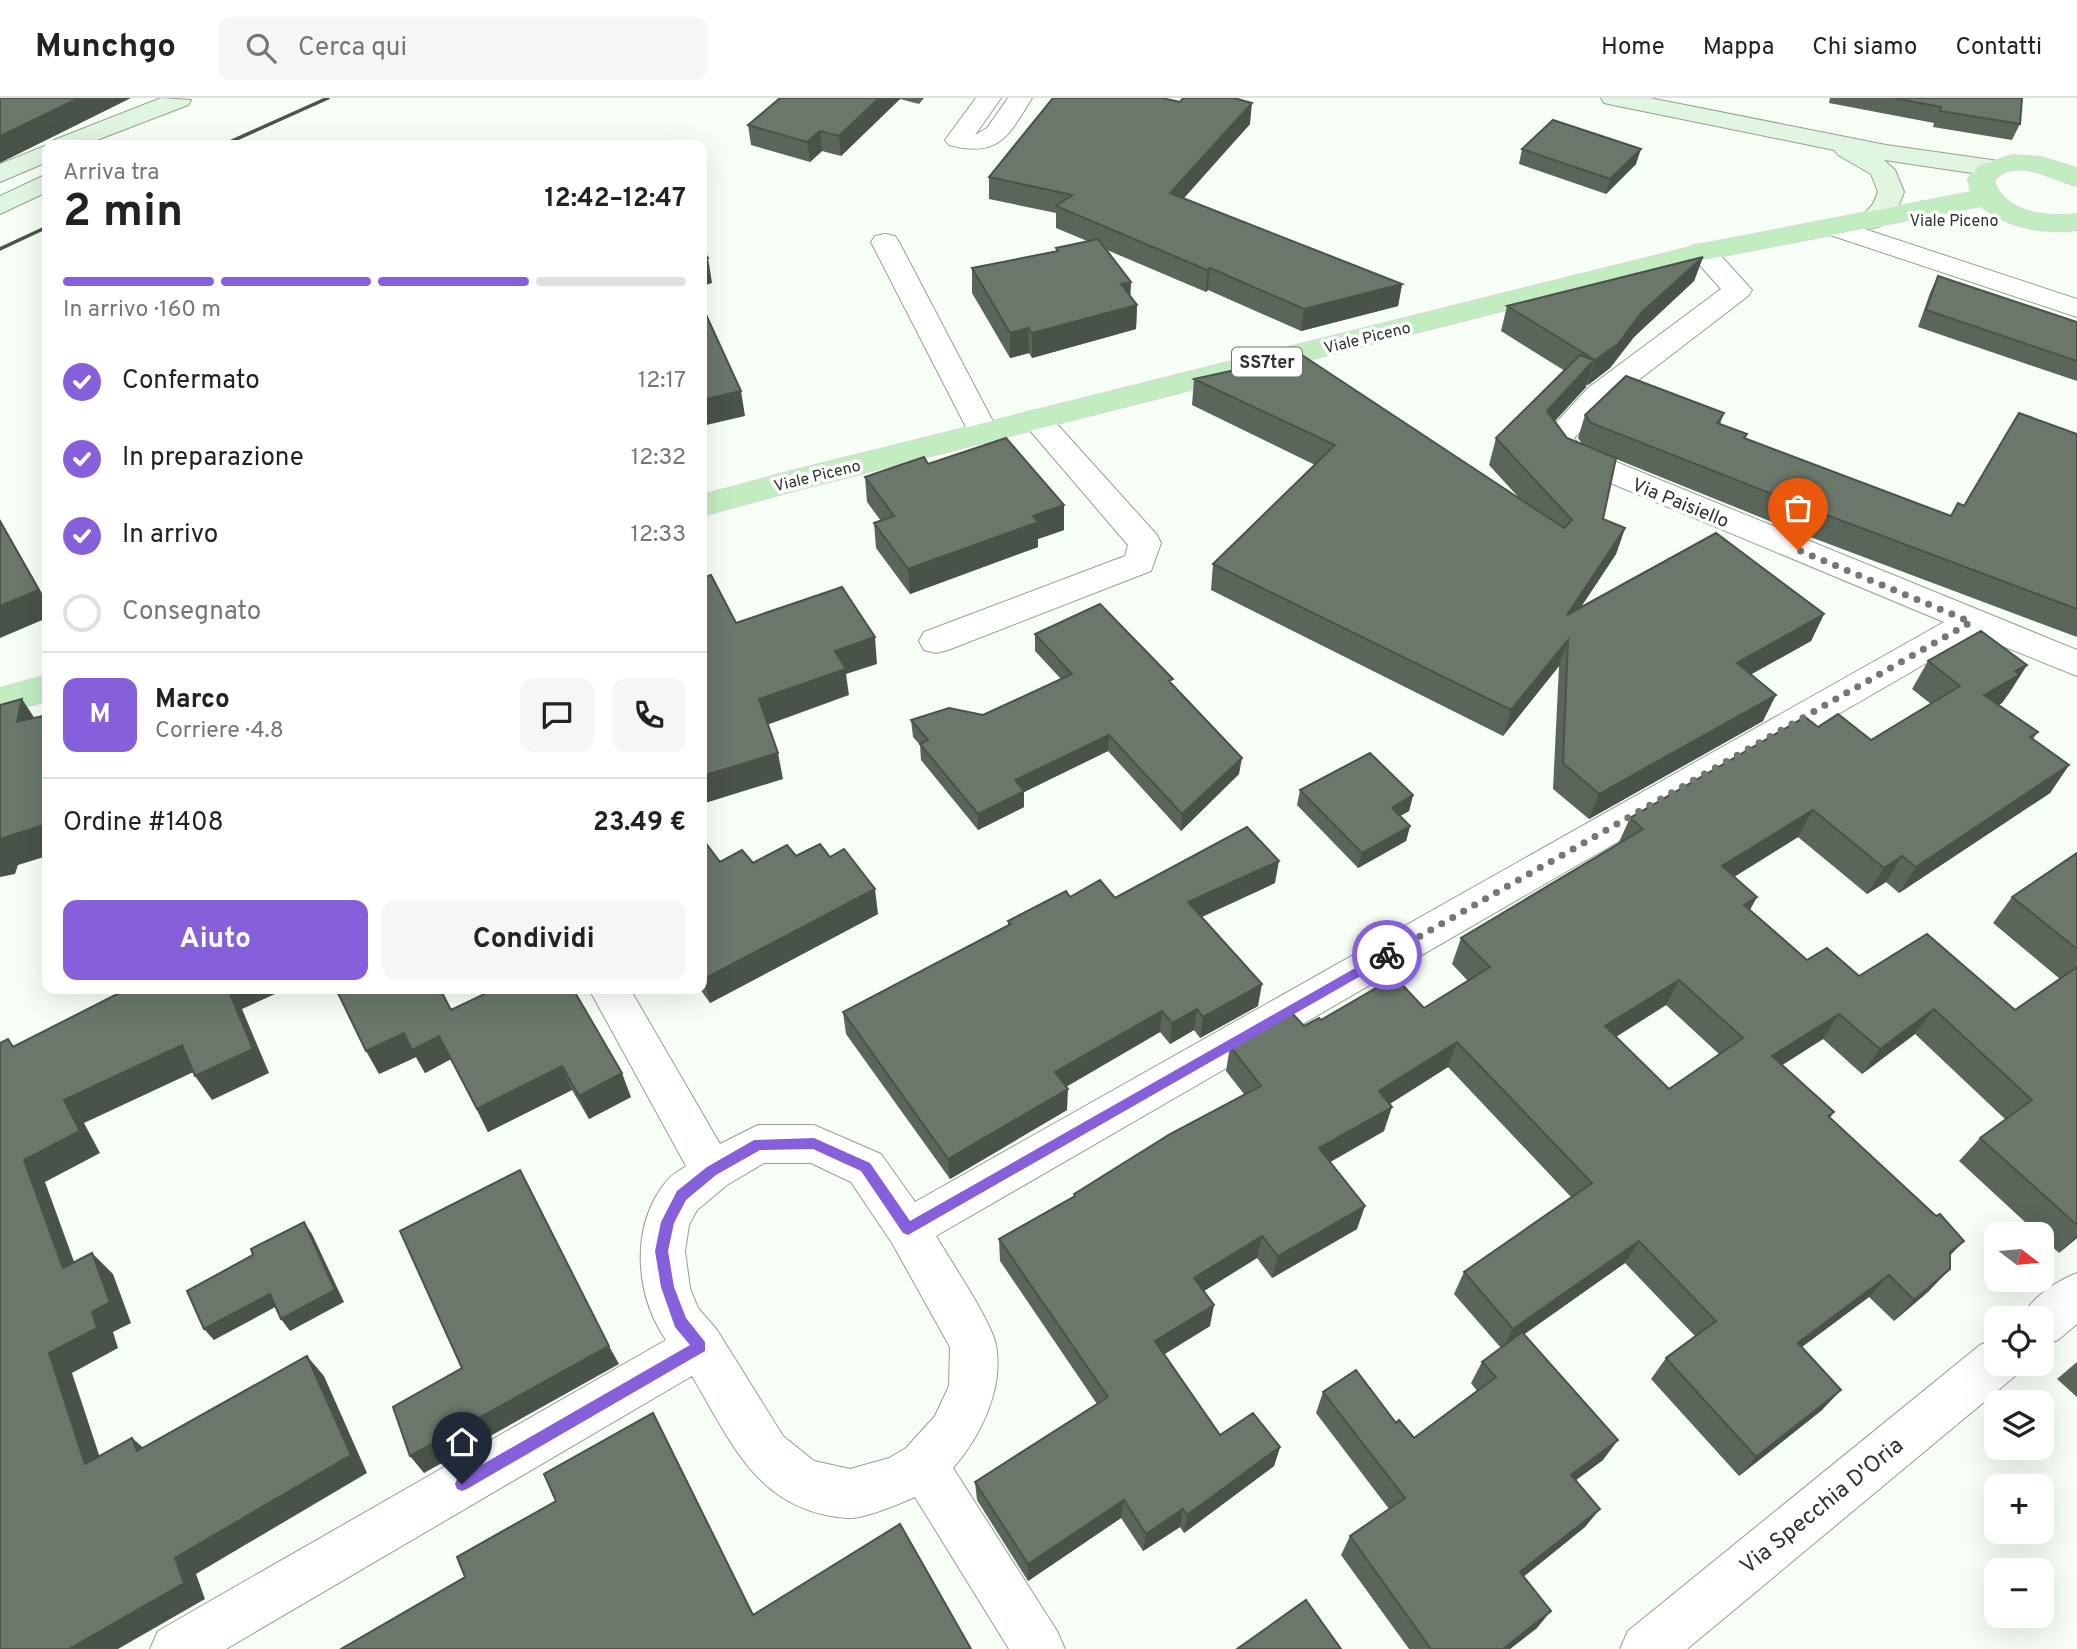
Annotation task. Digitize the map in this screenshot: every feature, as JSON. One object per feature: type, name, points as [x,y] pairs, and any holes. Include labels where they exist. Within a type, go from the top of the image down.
[{"type":"main road","name":"Viale Piceno","points":[[1872,221],[1987,184],[2005,164],[2040,165]]},
{"type":"main road","points":[[2040,165],[2077,165]]},
{"type":"main road","points":[[2040,165],[2077,178]]},
{"type":"main road","points":[[1987,184],[2016,216],[2036,222]]},
{"type":"main road","name":"Viale Piceno","points":[[707,505],[1702,253],[1872,221],[1943,218],[2054,224],[2077,222]]},
{"type":"main road","points":[[0,701],[42,689]]},
{"type":"street","points":[[989,98],[958,140],[979,144],[992,139],[1020,98]]},
{"type":"street","points":[[1613,98],[1830,140],[1886,153],[1987,184]]},
{"type":"street","points":[[75,140],[178,99]]},
{"type":"street","points":[[123,140],[148,126],[178,99]]},
{"type":"street","points":[[1830,140],[1882,170],[1891,192],[1885,206],[1872,221]]},
{"type":"street","points":[[0,174],[42,155]]},
{"type":"street","points":[[0,206],[42,185]]},
{"type":"street","points":[[1834,227],[2077,308]]},
{"type":"street","points":[[886,242],[984,433]]},
{"type":"street","name":"Via Paisiello","points":[[1702,253],[1738,290],[1599,395],[1558,438],[1571,455],[2077,664]]},
{"type":"street","points":[[936,641],[1139,563],[1145,543],[1036,420]]},
{"type":"street","points":[[908,1229],[1971,622]]},
{"type":"street","points":[[612,994],[712,1171]]},
{"type":"street","points":[[814,1143],[866,1167],[908,1229],[972,1344],[973,1388],[952,1433],[923,1465],[891,1483],[850,1494],[802,1483],[766,1453],[700,1346],[680,1322],[667,1287],[662,1251],[667,1222],[681,1196],[712,1171],[758,1144],[814,1143]]},
{"type":"street","points":[[2054,1314],[2077,1295]]},
{"type":"street","points":[[176,1649],[700,1346]]},
{"type":"street","name":"Via Specchia D'Oria","points":[[1646,1649],[1984,1372]]},
{"type":"street","points":[[923,1465],[1039,1649]]},
{"type":"building","points":[[0,98],[79,98],[0,136]]},
{"type":"building","points":[[780,98],[879,98],[839,136],[820,131],[807,142],[748,125]]},
{"type":"building","points":[[1053,98],[1162,98],[1180,102],[1183,98],[1234,98],[1252,103],[1170,193],[1402,284],[1304,309],[1056,206],[1072,195],[989,177]]},
{"type":"building","points":[[1894,98],[2022,98],[2020,124],[1940,111],[1941,107]]},
{"type":"building","points":[[1553,120],[1641,149],[1610,179],[1522,149]]},
{"type":"building","points":[[1098,239],[1131,282],[1121,284],[1137,305],[1032,333],[1028,328],[1010,333],[972,268],[1058,251],[1056,248]]},
{"type":"building","points":[[1703,257],[1641,313],[1618,344],[1595,360],[1507,306]]},
{"type":"building","points":[[1938,276],[2077,322],[2077,361],[1926,310]]},
{"type":"building","points":[[707,317],[741,391],[707,399]]},
{"type":"building","points":[[1302,355],[1564,528],[1572,520],[1496,438],[1580,355],[1594,360],[1547,411],[1567,438],[1616,458],[1603,519],[1625,528],[1567,615],[1716,533],[1824,614],[1737,663],[1776,695],[1599,794],[1563,763],[1568,640],[1511,710],[1213,564],[1335,445],[1194,379]]},
{"type":"building","points":[[1626,376],[1724,413],[1717,423],[1747,434],[1744,438],[1951,516],[1958,503],[1964,506],[2019,413],[2077,434],[2077,609],[1591,423],[1585,415]]},
{"type":"building","points":[[1006,438],[1064,505],[1033,516],[1038,522],[908,569],[874,523],[894,516],[865,477],[924,457],[928,464]]},
{"type":"building","points":[[0,521],[39,590],[0,606]]},
{"type":"building","points":[[711,575],[736,623],[842,587],[875,637],[835,651],[846,669],[759,699],[778,753],[707,774],[707,576]]},
{"type":"building","points":[[1100,604],[1173,679],[1169,681],[1242,758],[1182,814],[1109,735],[1015,780],[1024,791],[978,814],[920,744],[928,740],[911,720],[949,708],[983,715],[1072,674],[1035,634]]},
{"type":"building","points":[[1981,631],[2027,665],[2015,671],[2019,675],[1984,695],[2038,732],[2030,737],[2069,765],[1916,867],[1902,856],[1884,868],[1813,810],[1722,866],[1757,897],[1744,905],[1807,960],[1827,948],[1859,976],[1927,934],[2015,1010],[2077,967],[2077,1225],[1980,1138],[2032,1100],[1934,1009],[1880,1049],[1839,1014],[1772,1056],[1834,1112],[1828,1116],[1936,1216],[1940,1214],[1964,1241],[1950,1252],[1950,1269],[1914,1300],[1889,1275],[1798,1343],[1841,1390],[1756,1457],[1666,1358],[1716,1321],[1639,1241],[1513,1329],[1464,1272],[1592,1183],[1457,1042],[1379,1091],[1392,1107],[1319,1148],[1365,1206],[1278,1256],[1262,1236],[1194,1278],[1214,1305],[1155,1341],[1220,1435],[1253,1413],[1280,1447],[1187,1515],[1183,1509],[1146,1534],[1124,1500],[1028,1564],[975,1482],[1108,1397],[999,1239],[1075,1196],[1074,1194],[1170,1134],[1261,1086],[1230,1046],[1291,1012],[1304,1026],[1319,1018],[1321,1020],[1395,977],[1424,1008],[1490,967],[1461,938],[1643,829],[1630,818],[1805,717],[1818,727],[1838,714],[1871,740],[1960,686],[1928,661]],"holes":[[[1679,980],[1743,1038],[1669,1089],[1605,1026]]]},
{"type":"building","points":[[22,699],[17,722],[42,716],[42,826],[0,839],[0,705]]},
{"type":"building","points":[[1370,753],[1413,795],[1392,808],[1410,826],[1362,853],[1300,790]]},
{"type":"building","points":[[1247,827],[1279,861],[1188,902],[1262,984],[1203,1017],[1197,1009],[1172,1023],[1162,1011],[1055,1072],[1068,1089],[948,1159],[843,1012],[1011,924],[1008,921],[1066,891],[1070,897],[1100,880],[1115,898]]},
{"type":"building","points":[[820,844],[830,857],[844,849],[875,889],[707,977],[707,845],[720,862],[742,850],[753,863],[787,845],[796,856]]},
{"type":"building","points":[[2077,853],[2077,949],[2012,897]]},
{"type":"building","points":[[117,994],[230,994],[253,1049],[195,1076],[182,1045],[64,1100],[80,1131],[24,1160],[63,1268],[92,1253],[110,1302],[92,1312],[97,1328],[49,1353],[85,1464],[132,1438],[137,1451],[307,1356],[351,1455],[175,1558],[184,1583],[69,1649],[0,1649],[0,1043],[8,1039],[13,1047]]},
{"type":"building","points":[[338,994],[443,994],[451,1010],[485,994],[576,994],[622,1073],[579,1096],[562,1066],[477,1109],[439,1036],[412,1050],[404,1033],[366,1051]]},
{"type":"building","points":[[520,1170],[609,1346],[410,1456],[393,1407],[462,1368],[400,1231]]},
{"type":"building","points":[[304,1222],[335,1290],[281,1319],[270,1294],[204,1329],[187,1291],[253,1255],[251,1249]]},
{"type":"building","points":[[1522,1332],[1618,1440],[1571,1475],[1600,1509],[1520,1572],[1551,1611],[1503,1649],[1431,1649],[1350,1536],[1405,1498],[1323,1392],[1356,1370],[1396,1423],[1399,1420],[1414,1438],[1496,1377],[1482,1362]]},
{"type":"building","points":[[653,1413],[753,1615],[900,1524],[971,1649],[341,1649],[465,1577],[457,1557],[556,1501],[544,1474]]},
{"type":"building","points":[[1306,1600],[1341,1649],[1237,1649]]},
{"type":"railway","points":[[234,140],[328,98]]},
{"type":"railway","points":[[0,249],[42,229]]},
{"type":"way so far","points":[[1387,955],[1971,622],[1798,550]]},
{"type":"route","points":[[462,1484],[700,1346],[680,1322],[667,1287],[662,1251],[667,1222],[681,1196],[712,1171],[758,1144],[814,1143],[866,1167],[908,1229],[1387,955]]}]
